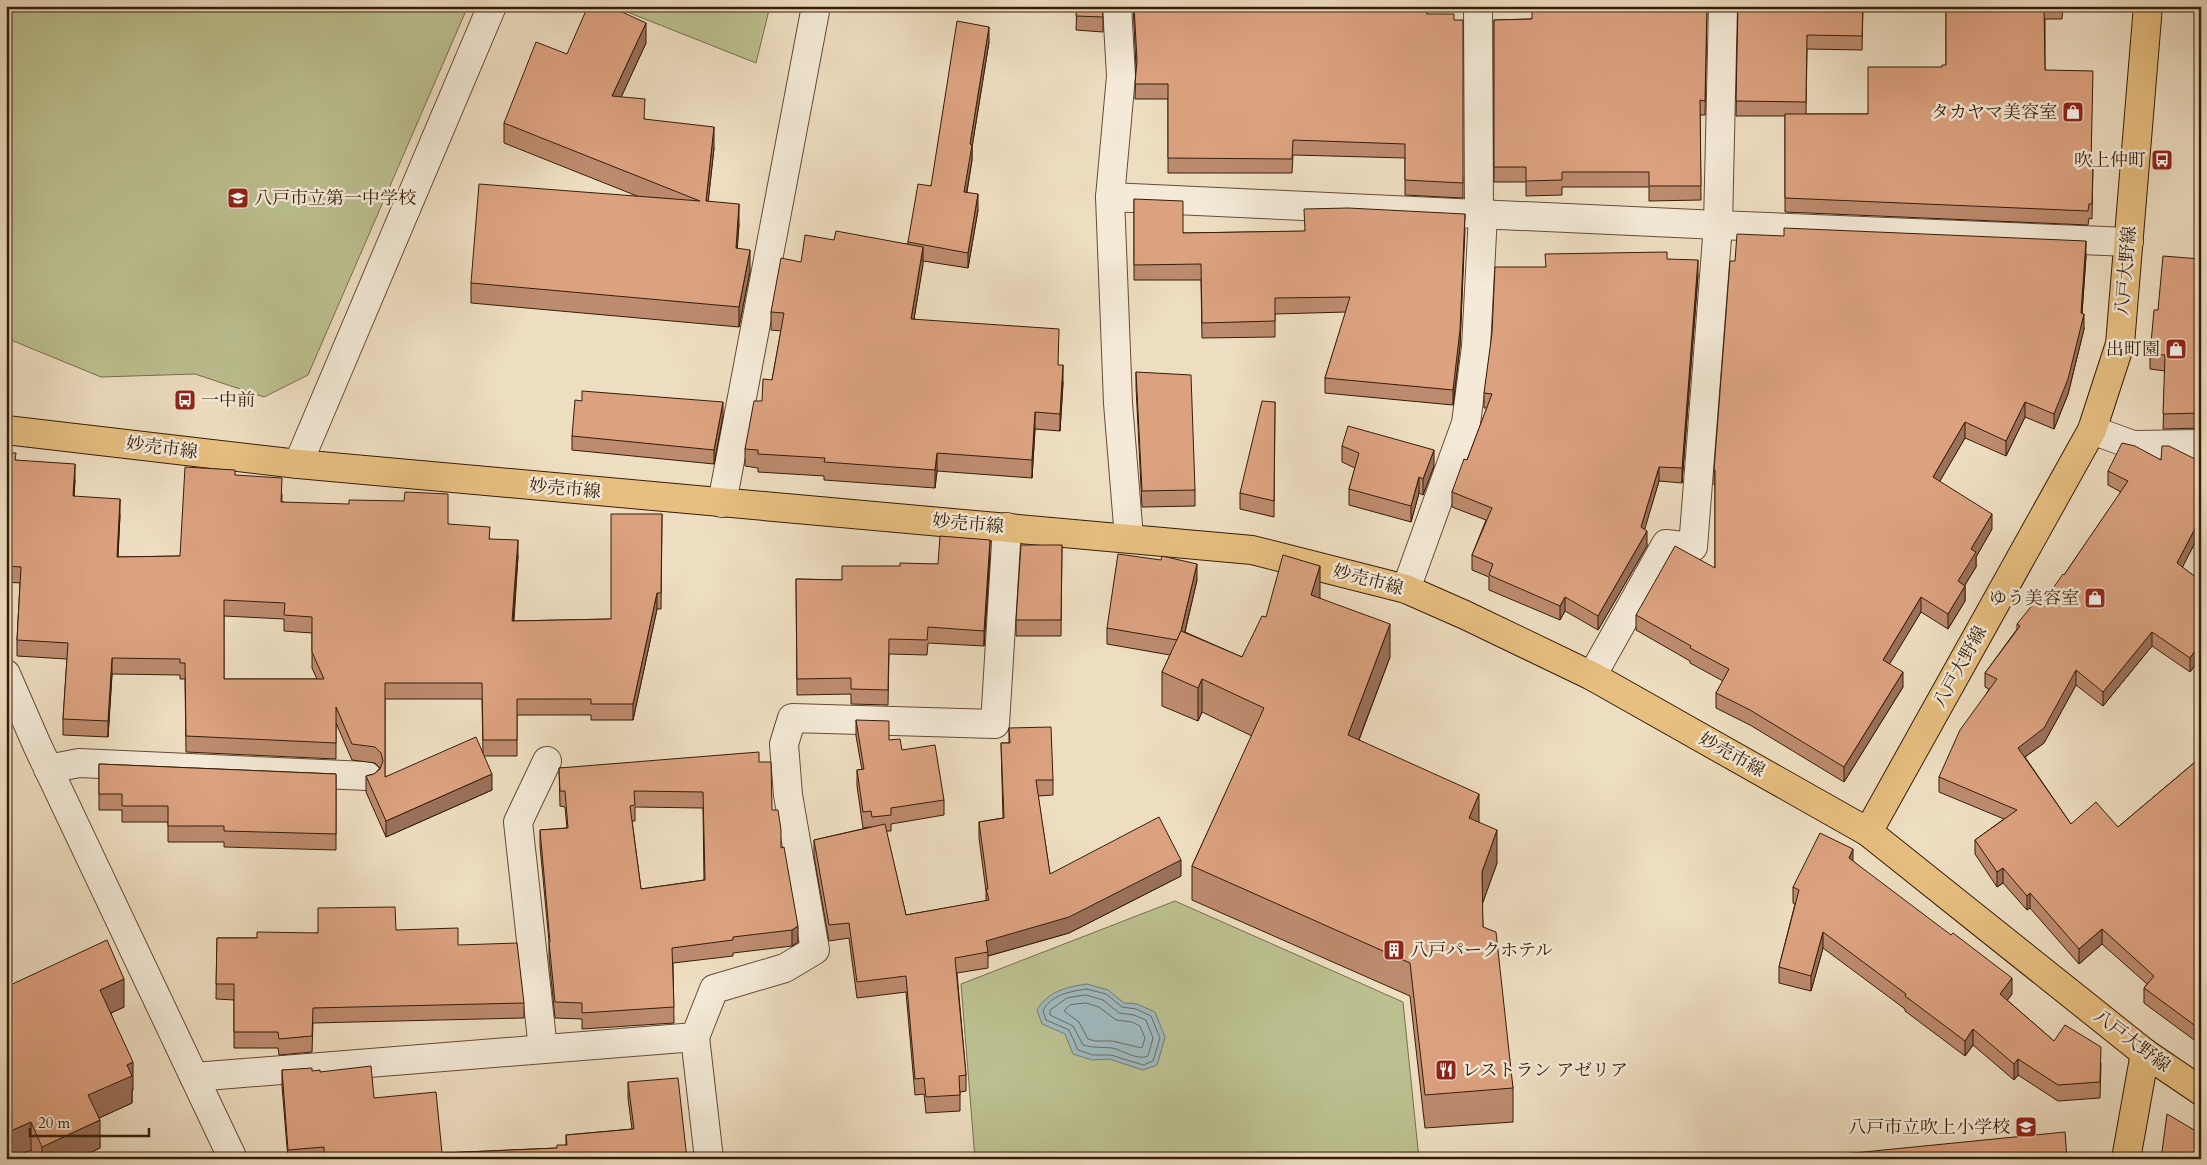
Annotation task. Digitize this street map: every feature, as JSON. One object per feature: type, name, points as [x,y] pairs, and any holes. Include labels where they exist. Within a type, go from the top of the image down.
[{"type":"main road","name":"八戸大野線","points":[[2148,6],[2130,242],[2120,344],[2092,430],[1868,832],[2145,1053],[2201,1091]]},
{"type":"main road","name":"妙売市線","points":[[6,430],[298,464],[722,504],[1007,527],[1252,550],[1406,589],[1592,676],[1868,832]]},
{"type":"main road","points":[[2126,1159],[2145,1053]]},
{"type":"street","points":[[298,464],[492,6]]},
{"type":"street","points":[[722,504],[816,6]]},
{"type":"street","points":[[1117,6],[1121,76],[1110,197],[1118,402],[1130,538]]},
{"type":"street","points":[[1406,589],[1466,423],[1476,347],[1481,214],[1478,6]]},
{"type":"street","points":[[1592,676],[1666,544],[1693,547],[1718,225],[1723,6]]},
{"type":"street","points":[[1110,197],[2130,242]]},
{"type":"street","points":[[2092,430],[2133,445],[2201,444]]},
{"type":"street","points":[[708,1159],[695,1037],[714,989],[785,968],[815,950],[788,795],[784,744],[792,718],[995,724],[1007,527]]},
{"type":"street","points":[[6,674],[48,769],[232,1159]]},
{"type":"street","points":[[543,1049],[518,822],[547,761]]},
{"type":"street","points":[[48,769],[80,762],[367,776]]},
{"type":"street","points":[[194,1077],[695,1037]]},
{"type":"green space","name":"八戸市立第一中学校","points":[[6,6],[468,6],[308,375],[264,397],[195,374],[101,377],[6,338]]},
{"type":"green space","points":[[612,6],[770,6],[756,63]]},
{"type":"green space","points":[[1175,901],[1403,1002],[1419,1159],[975,1159],[961,984]]},
{"type":"water","points":[[1087,984],[1108,990],[1124,1003],[1137,1004],[1155,1012],[1165,1037],[1157,1065],[1143,1070],[1109,1059],[1092,1060],[1073,1054],[1065,1034],[1042,1024],[1037,1010],[1047,998],[1059,991]]},
{"type":"building","points":[[588,6],[609,6],[646,23],[612,96],[645,99],[644,119],[714,127],[706,201],[739,204],[736,248],[750,250],[739,307],[471,283],[479,184],[700,201],[504,123],[536,42],[567,54]]},
{"type":"building","points":[[1077,6],[1102,6],[1103,17],[1076,16]]},
{"type":"building","points":[[1134,6],[1425,6],[1427,14],[1454,14],[1454,20],[1463,20],[1463,183],[1405,180],[1405,144],[1293,140],[1292,159],[1168,158],[1168,84],[1135,84],[1137,60]]},
{"type":"building","points":[[1574,6],[1707,6],[1705,101],[1700,100],[1701,186],[1649,186],[1649,172],[1562,172],[1562,180],[1526,181],[1526,167],[1494,167],[1494,20],[1532,19],[1532,11],[1574,11]]},
{"type":"building","points":[[1738,6],[1863,6],[1862,36],[1807,35],[1806,102],[1736,101]]},
{"type":"building","points":[[1946,6],[2044,6],[2045,70],[2093,71],[2092,204],[2089,204],[2088,211],[1785,198],[1785,114],[1868,114],[1868,67],[1942,67],[1942,65],[1946,65]]},
{"type":"building","points":[[957,21],[989,27],[964,192],[978,194],[968,253],[908,242],[918,184],[931,186]]},
{"type":"building","points":[[1134,199],[1183,201],[1183,233],[1305,231],[1304,209],[1348,208],[1465,214],[1460,330],[1453,390],[1325,378],[1350,297],[1275,298],[1275,321],[1202,323],[1201,264],[1134,265]]},
{"type":"building","points":[[1784,228],[2086,241],[2081,313],[2084,314],[2068,379],[2054,414],[2025,402],[2006,441],[1965,422],[1933,477],[1992,514],[1971,549],[1976,552],[1958,581],[1965,586],[1948,614],[1921,597],[1883,660],[1903,672],[1844,767],[1750,710],[1716,693],[1729,669],[1636,615],[1675,546],[1715,568],[1714,470],[1730,261],[1735,261],[1737,234],[1784,236]]},
{"type":"building","points":[[836,231],[923,247],[911,319],[1059,329],[1058,365],[1063,365],[1060,414],[1035,412],[1032,460],[937,453],[935,470],[824,462],[825,458],[758,454],[758,450],[745,449],[754,401],[762,401],[763,379],[772,380],[784,313],[771,312],[781,258],[801,262],[805,235],[834,240]]},
{"type":"building","points":[[1667,252],[1667,259],[1698,260],[1682,468],[1659,467],[1641,527],[1647,531],[1598,616],[1565,597],[1560,606],[1489,575],[1493,564],[1472,555],[1492,508],[1452,492],[1464,459],[1467,460],[1492,394],[1484,393],[1492,333],[1495,267],[1546,267],[1545,254]]},
{"type":"building","points":[[2163,256],[2201,259],[2201,413],[2163,414],[2165,355],[2150,354],[2154,310],[2158,310]]},
{"type":"building","points":[[1136,372],[1191,375],[1195,490],[1142,491]]},
{"type":"building","points":[[582,391],[723,402],[714,450],[572,436],[575,400],[582,401]]},
{"type":"building","points":[[1262,401],[1275,402],[1274,501],[1240,493]]},
{"type":"building","points":[[1348,426],[1434,450],[1423,479],[1419,477],[1411,506],[1349,489],[1359,453],[1342,446]]},
{"type":"building","points":[[2122,443],[2135,446],[2161,460],[2162,446],[2169,446],[2201,462],[2201,517],[2177,563],[2201,581],[2201,642],[2190,658],[2152,632],[2103,692],[2076,670],[2044,728],[2018,748],[2071,824],[2096,802],[2118,827],[2201,757],[2201,1030],[2144,988],[2154,976],[2102,929],[2079,949],[2030,893],[2027,896],[2003,868],[1997,872],[1975,840],[2017,810],[1939,777],[1960,730],[1997,679],[1985,673],[2020,626],[2017,624],[2039,597],[2044,601],[2064,575],[2128,481],[2108,471]]},
{"type":"building","points":[[6,453],[16,453],[15,460],[75,464],[73,496],[120,499],[117,557],[180,556],[185,467],[235,470],[235,475],[282,478],[281,502],[349,504],[349,500],[404,501],[405,492],[448,494],[448,524],[490,527],[489,539],[518,540],[512,621],[611,619],[611,514],[662,514],[661,593],[657,593],[633,704],[591,704],[591,699],[517,699],[517,740],[483,740],[482,683],[385,683],[385,777],[476,737],[492,774],[386,821],[366,776],[374,774],[380,769],[383,761],[381,753],[375,747],[352,744],[336,707],[336,743],[186,736],[185,663],[180,663],[180,659],[112,658],[108,721],[63,719],[68,643],[17,640],[21,567],[6,566]],"holes":[[[224,600],[285,603],[284,615],[312,617],[312,652],[324,679],[224,679]]]},
{"type":"building","points":[[940,536],[990,540],[984,631],[928,627],[927,640],[889,639],[888,690],[851,689],[851,678],[797,679],[796,579],[842,580],[842,566],[900,566],[900,563],[938,564]]},
{"type":"building","points":[[1021,545],[1062,545],[1061,620],[1016,620]]},
{"type":"building","points":[[1118,554],[1161,560],[1162,556],[1197,564],[1181,631],[1177,640],[1107,628]]},
{"type":"building","points":[[1283,555],[1320,566],[1311,595],[1390,624],[1348,735],[1479,794],[1469,818],[1497,830],[1482,872],[1483,927],[1496,932],[1513,1088],[1425,1095],[1410,963],[1192,866],[1264,708],[1202,679],[1198,688],[1162,672],[1181,631],[1242,657],[1262,616],[1266,617]]},
{"type":"building","points":[[856,720],[889,721],[889,740],[900,739],[902,750],[935,745],[944,800],[891,808],[891,815],[872,817],[871,811],[863,812],[857,770],[864,769]]},
{"type":"building","points":[[1051,727],[1053,780],[1036,780],[1050,874],[1159,817],[1181,860],[1069,917],[986,941],[988,952],[955,958],[966,1075],[959,1076],[960,1095],[926,1097],[924,1078],[915,1079],[906,976],[857,982],[849,923],[829,925],[814,840],[885,824],[906,915],[989,900],[986,889],[988,889],[979,822],[1004,818],[1001,743],[1010,743],[1009,728]]},
{"type":"building","points":[[759,752],[759,762],[771,762],[772,810],[778,810],[781,848],[784,847],[798,926],[792,930],[733,937],[733,940],[672,948],[674,1007],[582,1013],[582,1003],[555,1002],[540,830],[568,828],[565,791],[560,791],[559,768]],"holes":[[[634,791],[703,792],[705,880],[641,889],[630,806],[635,805]]]},
{"type":"building","points":[[99,764],[336,774],[336,834],[224,831],[224,826],[168,826],[168,806],[122,806],[122,794],[99,794]]},
{"type":"building","points":[[1820,833],[1853,849],[1849,858],[1951,935],[1953,933],[2012,978],[2000,994],[2054,1041],[2065,1025],[2101,1047],[2100,1082],[2058,1085],[2018,1059],[2014,1064],[1973,1029],[1965,1041],[1823,932],[1811,976],[1779,967],[1799,890],[1793,887]]},
{"type":"building","points":[[395,907],[396,930],[458,928],[458,945],[517,943],[524,1003],[313,1008],[312,1036],[279,1039],[278,1032],[234,1032],[234,984],[216,984],[217,938],[257,938],[257,932],[318,933],[318,908]]},
{"type":"building","points":[[107,940],[124,979],[100,990],[133,1062],[127,1065],[132,1076],[88,1095],[100,1120],[42,1147],[31,1122],[6,1133],[6,987]]},
{"type":"building","points":[[371,1066],[374,1098],[436,1092],[442,1153],[557,1148],[557,1145],[567,1145],[566,1135],[634,1129],[628,1082],[678,1078],[687,1159],[324,1159],[324,1147],[288,1150],[282,1070],[312,1068],[312,1071],[320,1070],[320,1072]]},
{"type":"building","points":[[2167,1114],[2201,1134],[2201,1159],[2161,1159]]},
{"type":"building","points":[[2065,1132],[2067,1159],[1793,1159]]},
{"type":"place","name":"タカヤマ美容室","points":[[2073,112]]},
{"type":"place","name":"吹上仲町","points":[[2162,160]]},
{"type":"place","name":"八戸市立第一中学校","points":[[238,198]]},
{"type":"place","name":"出町園","points":[[2176,349]]},
{"type":"place","name":"一中前","points":[[185,400]]},
{"type":"place","name":"ゆう美容室","points":[[2095,598]]},
{"type":"place","name":"八戸パークホテル","points":[[1394,950]]},
{"type":"place","name":"レストラン アゼリア","points":[[1446,1070]]},
{"type":"place","name":"八戸市立吹上小学校","points":[[2026,1127]]}]
